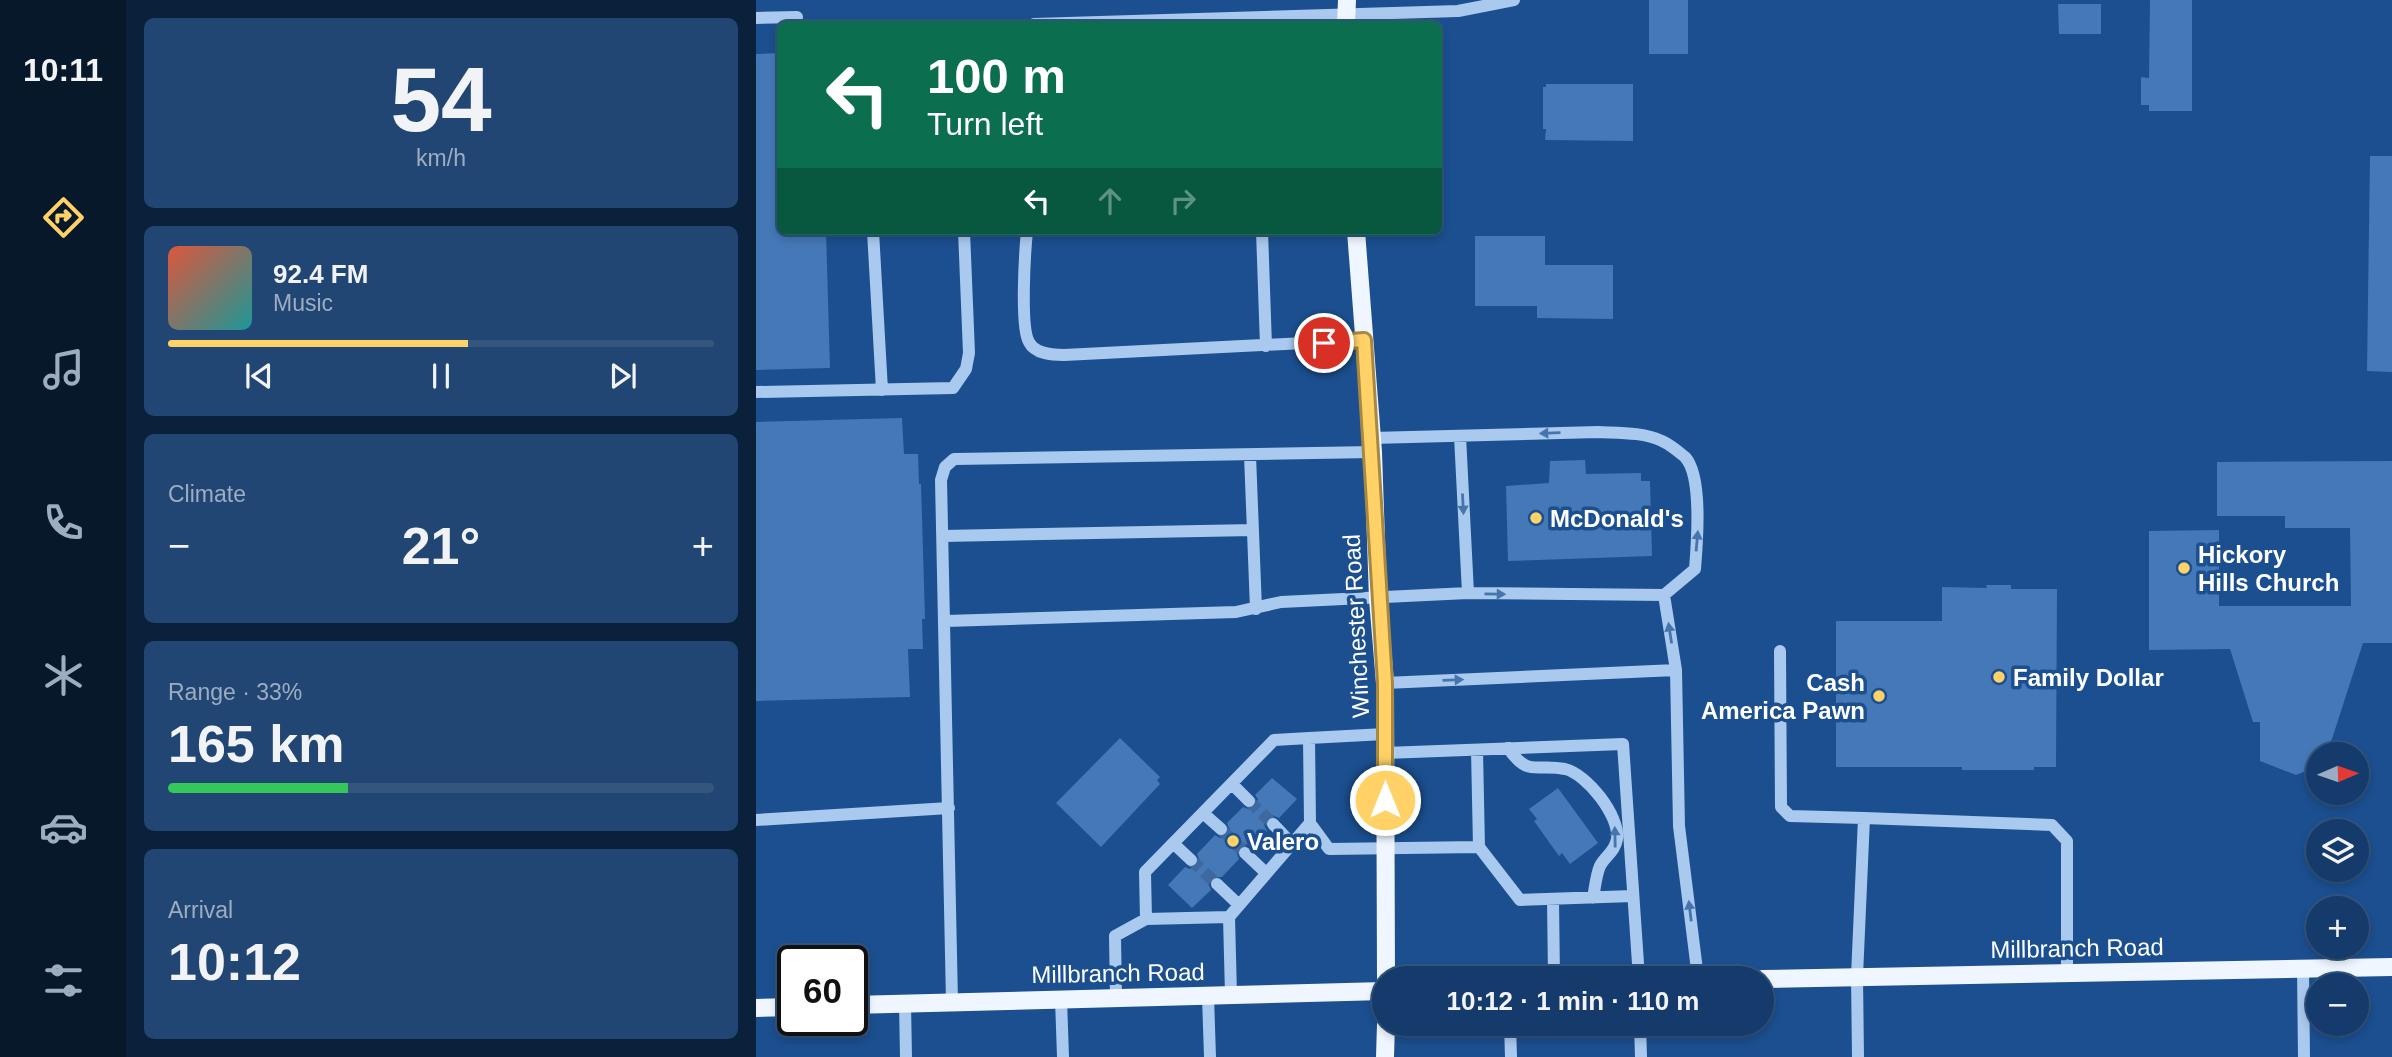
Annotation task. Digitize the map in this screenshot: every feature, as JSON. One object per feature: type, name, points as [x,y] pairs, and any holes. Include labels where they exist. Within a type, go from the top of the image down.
[{"type":"main road","name":"Winchester Road","points":[[1356,235],[1372,445],[1378,599],[1385,683],[1386,966]]},
{"type":"main road","name":"Millbranch Road","points":[[1774,979],[2392,967]]},
{"type":"main road","name":"Millbranch Road","points":[[868,1004],[1372,991]]},
{"type":"main road","points":[[756,1008],[777,1007]]},
{"type":"main road","points":[[1385,1036],[1385,1057]]},
{"type":"street","points":[[1112,21],[1346,12],[1458,11],[1514,0]]},
{"type":"street","points":[[756,18],[797,17]]},
{"type":"street","points":[[873,235],[882,390]]},
{"type":"street","points":[[756,392],[953,388],[966,369],[969,353],[964,235]]},
{"type":"street","points":[[1027,235],[1024,267],[1026,329],[1029,344],[1035,349],[1055,355],[1364,340]]},
{"type":"street","points":[[1262,235],[1266,346]]},
{"type":"street","points":[[946,621],[1227,612],[1256,609],[1281,602],[1468,593],[1664,596],[1695,569],[1699,522],[1692,472],[1686,458],[1661,441],[1629,434],[1598,432],[1460,436],[1250,455],[954,460],[945,467],[942,480],[952,1002]]},
{"type":"street","points":[[1460,436],[1468,593]]},
{"type":"street","points":[[1250,455],[1256,609]]},
{"type":"street","points":[[943,536],[1253,530]]},
{"type":"street","points":[[1664,596],[1676,670],[1679,826],[1696,966]]},
{"type":"street","points":[[1780,651],[1781,807],[1790,816],[2052,825],[2067,841],[2067,972]]},
{"type":"street","points":[[1385,683],[1676,670]]},
{"type":"street","points":[[1146,919],[1145,872],[1274,740],[1385,734]]},
{"type":"street","points":[[1309,738],[1310,823],[1329,849],[1479,847]]},
{"type":"street","points":[[1385,753],[1623,744],[1638,966]]},
{"type":"street","points":[[1508,748],[1524,767],[1565,769],[1579,775],[1611,814],[1618,835],[1615,849],[1601,865],[1593,898]]},
{"type":"street","points":[[1477,750],[1479,847],[1520,900],[1633,896]]},
{"type":"street","points":[[1232,784],[1249,801]]},
{"type":"street","points":[[756,820],[949,808]]},
{"type":"street","points":[[1203,813],[1221,830]]},
{"type":"street","points":[[1858,1057],[1857,976],[1864,818]]},
{"type":"street","points":[[1231,995],[1228,917],[1310,823]]},
{"type":"street","points":[[1273,824],[1292,844]]},
{"type":"street","points":[[1173,843],[1191,860]]},
{"type":"street","points":[[1245,853],[1266,873]]},
{"type":"street","points":[[1217,884],[1239,905]]},
{"type":"street","points":[[1553,900],[1554,966]]},
{"type":"street","points":[[1116,998],[1115,936],[1146,919],[1228,917]]},
{"type":"street","points":[[2303,969],[2304,1057]]},
{"type":"street","points":[[1208,996],[1210,1057]]},
{"type":"street","points":[[1062,999],[1063,1057]]},
{"type":"street","points":[[905,1003],[906,1057]]},
{"type":"street","points":[[1510,1036],[1511,1057]]},
{"type":"street","points":[[1641,1036],[1642,1057]]},
{"type":"building","points":[[1649,0],[1688,0],[1688,54],[1649,54]]},
{"type":"building","points":[[2150,0],[2192,0],[2192,111],[2149,111],[2149,105],[2141,105],[2141,77],[2149,78]]},
{"type":"building","points":[[2058,4],[2101,4],[2101,34],[2059,34]]},
{"type":"building","points":[[777,53],[777,235],[826,235],[830,368],[756,370],[756,54]]},
{"type":"building","points":[[1546,84],[1633,84],[1633,141],[1545,140],[1543,87],[1546,87]]},
{"type":"building","points":[[2370,156],[2392,156],[2392,372],[2367,371]]},
{"type":"building","points":[[1475,236],[1545,236],[1545,265],[1613,265],[1613,319],[1537,318],[1537,306],[1475,306]]},
{"type":"building","points":[[902,418],[904,454],[918,454],[925,619],[922,619],[923,649],[908,649],[910,697],[756,701],[756,422]]},
{"type":"building","points":[[1585,460],[1586,474],[1641,473],[1641,481],[1650,481],[1652,556],[1508,561],[1506,486],[1549,483],[1550,461]]},
{"type":"building","name":"Hickory Hills Church","points":[[2392,461],[2392,643],[2363,643],[2331,742],[2306,742],[2306,771],[2296,775],[2260,761],[2260,722],[2253,722],[2230,649],[2149,650],[2149,531],[2219,530],[2219,606],[2351,606],[2350,528],[2285,528],[2285,516],[2217,516],[2217,462]]},
{"type":"building","points":[[1986,585],[2011,585],[2011,589],[2057,589],[2056,767],[2034,767],[2034,770],[1962,770],[1962,767],[1836,767],[1836,621],[1942,621],[1942,587],[1987,588]]},
{"type":"building","points":[[1120,738],[1160,777],[1157,780],[1160,784],[1101,847],[1056,803]]},
{"type":"building","name":"Valero","points":[[1272,778],[1297,799],[1279,818],[1272,815],[1267,818],[1264,825],[1267,831],[1251,847],[1246,844],[1239,847],[1236,852],[1239,859],[1222,877],[1211,878],[1208,883],[1211,890],[1192,908],[1168,885],[1185,867],[1190,869],[1197,866],[1200,861],[1197,854],[1215,835],[1220,838],[1227,835],[1230,830],[1227,823],[1243,807],[1251,810],[1256,807],[1258,799],[1255,795]]},
{"type":"building","points":[[1558,788],[1598,843],[1570,864],[1562,853],[1559,856],[1534,821],[1537,819],[1529,809]]},
{"type":"tunnel","points":[[1249,801],[1273,824]]},
{"type":"tunnel","points":[[1221,829],[1245,853]]},
{"type":"tunnel","points":[[1191,860],[1217,884]]},
{"type":"place","name":"McDonald's","points":[[1536,518]]},
{"type":"place","name":"Hickory Hills Church","points":[[2184,568]]},
{"type":"place","name":"Family Dollar","points":[[1999,677]]},
{"type":"place","name":"Cash America Pawn","points":[[1879,696]]},
{"type":"place","name":"Valero","points":[[1233,841]]},
{"type":"route","points":[[1324,343],[1364,340],[1373,452],[1378,599],[1385,683],[1385,800]]}]
